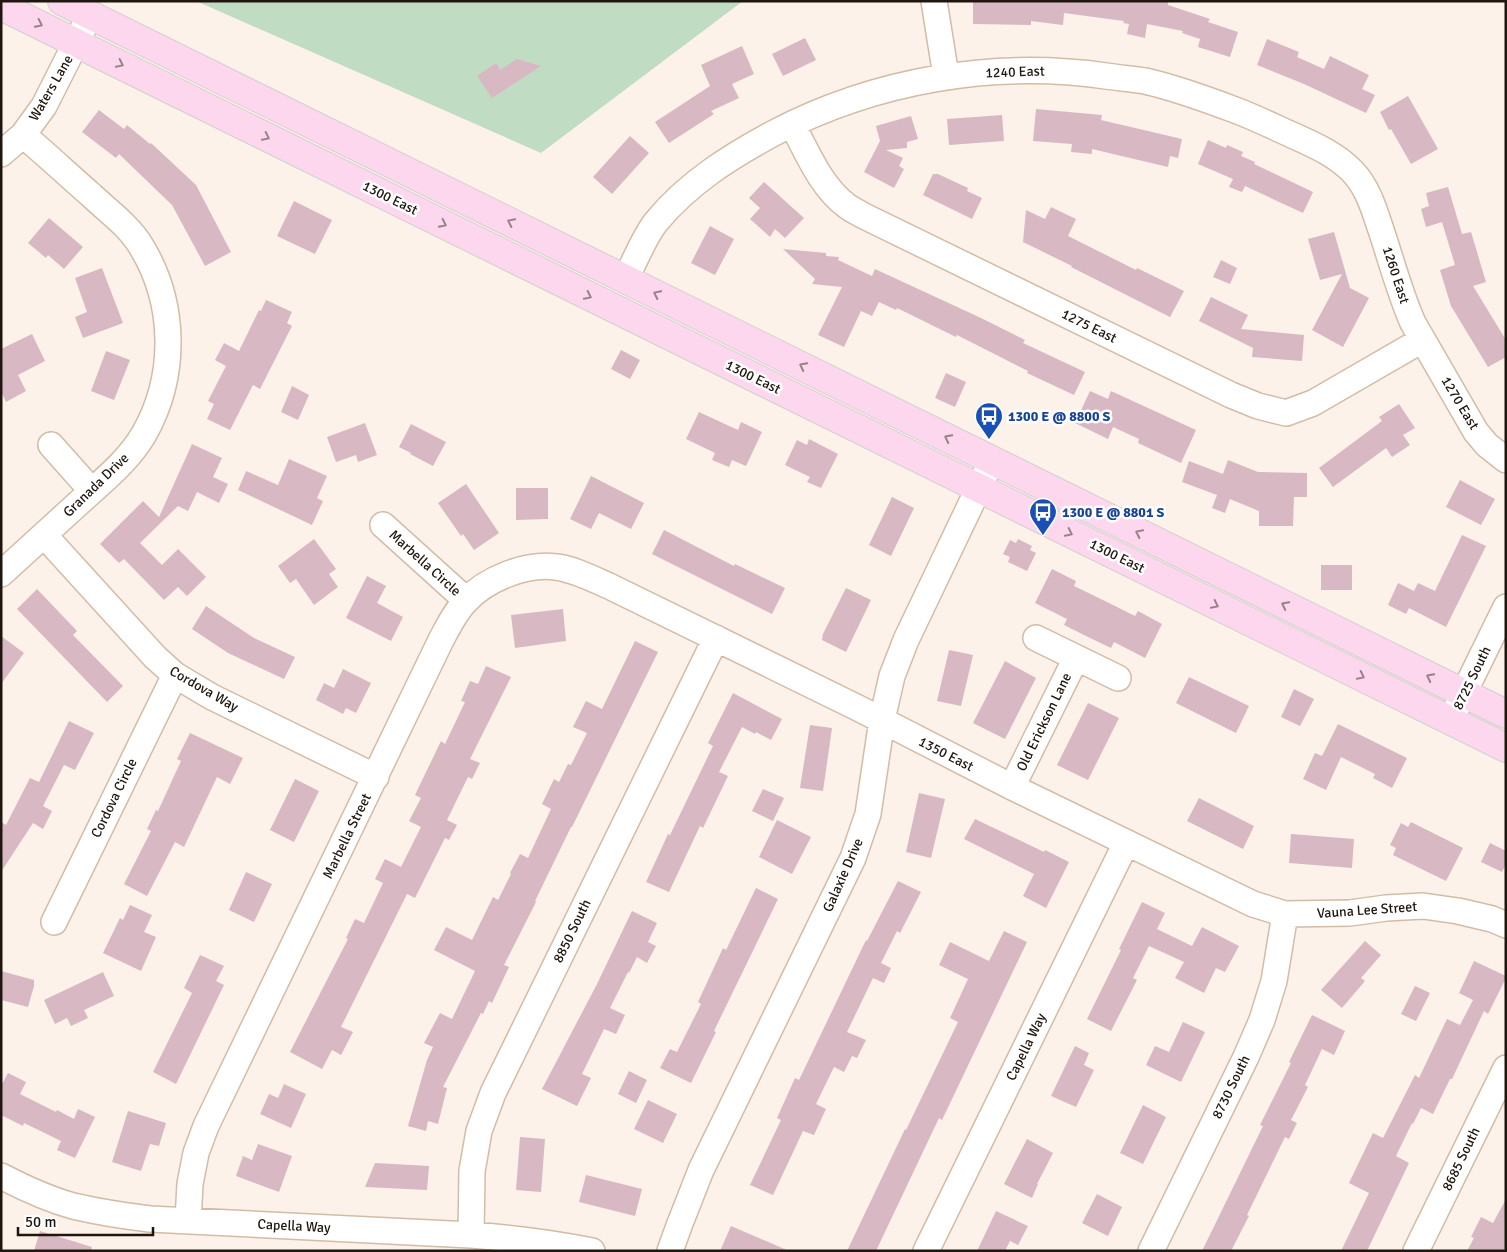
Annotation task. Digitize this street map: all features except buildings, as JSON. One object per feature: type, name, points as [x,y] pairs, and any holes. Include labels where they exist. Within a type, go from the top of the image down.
[{"type":"main road","points":[[62,1],[1506,714]]},
{"type":"main road","name":"1300 East","points":[[1,6],[1506,748]]},
{"type":"street","points":[[934,1],[946,76]]},
{"type":"street","name":"Waters Lane","points":[[1,154],[23,135],[44,106],[90,15]]},
{"type":"street","name":"1240 East","points":[[626,278],[654,224],[683,193],[717,167],[754,144],[792,124],[842,103],[946,76],[1014,70],[1082,72],[1144,81],[1200,96],[1251,116],[1338,159],[1354,173],[1366,189],[1374,208]]},
{"type":"street","name":"1275 East","points":[[792,124],[820,175],[832,192],[847,206],[873,221],[1204,382],[1258,406],[1286,413],[1313,403],[1422,340]]},
{"type":"street","name":"Granada Drive","points":[[1,574],[122,463],[144,434],[158,402],[168,360],[169,335],[164,303],[154,273],[141,246],[126,228],[100,203],[23,135]]},
{"type":"street","name":"1260 East","points":[[1374,208],[1405,305],[1422,340]]},
{"type":"street","name":"1270 East","points":[[1422,340],[1476,432],[1487,445],[1506,460]]},
{"type":"street","points":[[51,445],[92,491]]},
{"type":"street","name":"Galaxie Drive","points":[[670,1251],[702,1170],[853,858],[868,814],[882,720],[892,676],[906,640],[992,460]]},
{"type":"street","name":"Marbella Circle","points":[[384,525],[466,600]]},
{"type":"street","name":"Cordova Way","points":[[44,535],[155,657],[175,675],[212,696],[376,777]]},
{"type":"street","name":"Marbella Street","points":[[188,1221],[190,1184],[196,1153],[206,1126],[453,618],[466,600],[484,585],[505,574],[526,568],[555,567],[583,575],[609,586]]},
{"type":"street","name":"1350 East","points":[[609,586],[882,720],[1126,843],[1253,904],[1285,914]]},
{"type":"street","name":"8725 South","points":[[1450,721],[1506,607]]},
{"type":"street","name":"8850 South","points":[[471,1235],[472,1171],[479,1131],[493,1093],[716,638]]},
{"type":"street","name":"Old Erickson Lane","points":[[1036,638],[1118,678]]},
{"type":"street","name":"Old Erickson Lane","points":[[1012,787],[1076,658]]},
{"type":"street","name":"Cordova Circle","points":[[54,922],[175,675]]},
{"type":"street","name":"Capella Way","points":[[926,1251],[1126,843]]},
{"type":"street","name":"Vauna Lee Street","points":[[1285,914],[1350,913],[1386,908],[1423,906],[1458,911],[1506,925]]},
{"type":"street","name":"8730 South","points":[[1151,1251],[1246,1057],[1262,1020],[1274,981],[1285,914]]},
{"type":"street","name":"8685 South","points":[[1416,1251],[1506,1068]]},
{"type":"street","name":"Capella Way","points":[[1,1176],[38,1194],[71,1205],[105,1213],[150,1219],[514,1238],[561,1244],[592,1251]]},
{"type":"green space","points":[[196,1],[743,1],[541,153]]},
{"type":"place","name":"1300 E @ 8800 S","points":[[989,440]]},
{"type":"place","name":"1300 E @ 8801 S","points":[[1043,536]]}]
